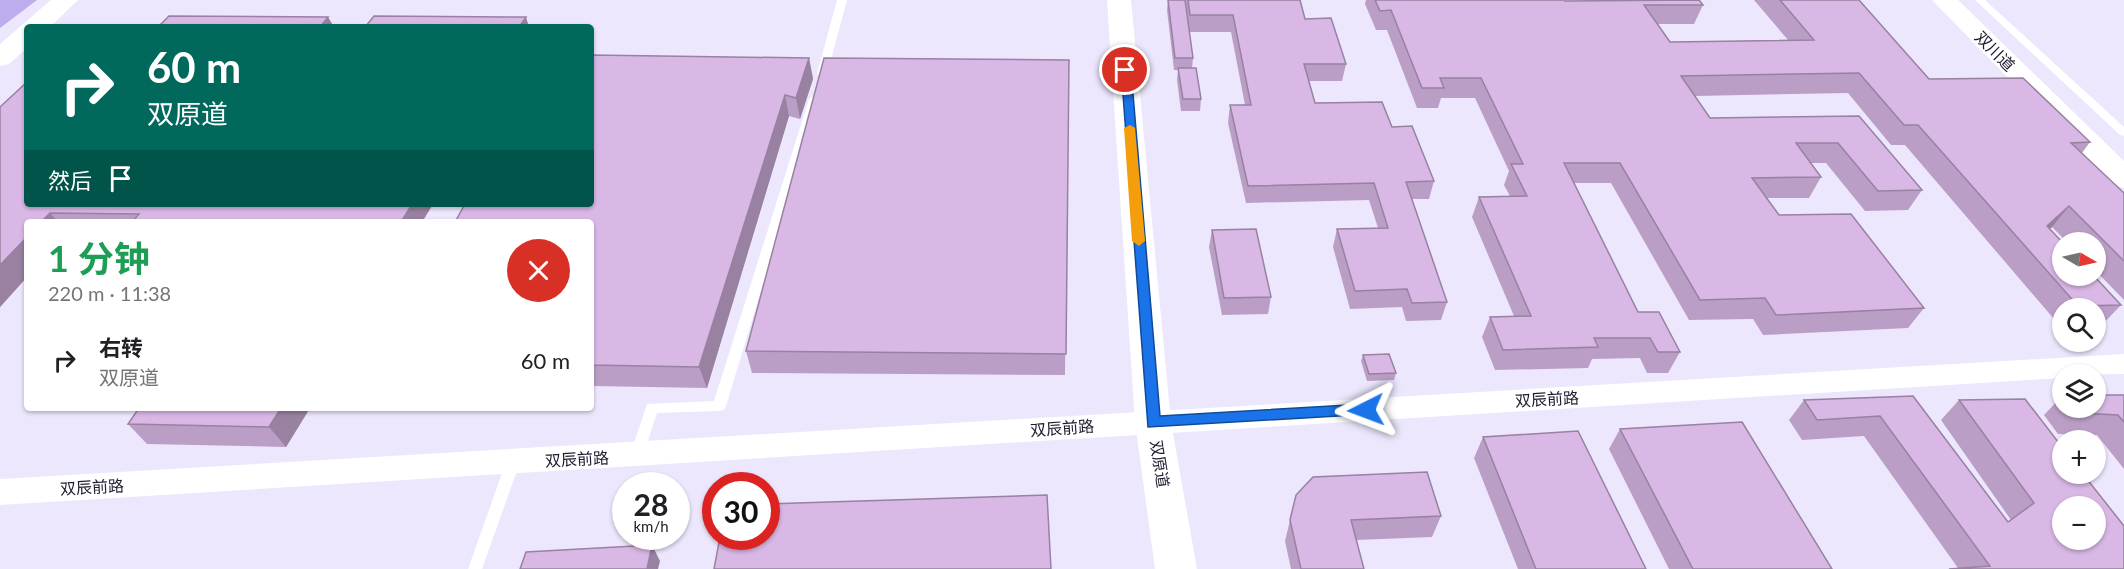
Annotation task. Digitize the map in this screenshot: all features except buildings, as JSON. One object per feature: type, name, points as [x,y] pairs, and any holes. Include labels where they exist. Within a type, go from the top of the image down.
[{"type":"main road","points":[[38,24],[66,0]]},
{"type":"main road","name":"双原道","points":[[1119,0],[1153,422],[1176,569]]},
{"type":"main road","name":"双川道","points":[[1944,0],[2124,178]]},
{"type":"main road","points":[[0,58],[24,37]]},
{"type":"street","name":"双辰前路","points":[[0,492],[2124,364]]},
{"type":"lane","points":[[637,455],[652,408],[719,406],[839,20],[842,0]]},
{"type":"lane","points":[[1980,0],[2124,133]]},
{"type":"lane","points":[[475,569],[513,462]]},
{"type":"shaded area","points":[[0,0],[37,0],[0,28]]},
{"type":"slow traffic","points":[[1130,128],[1139,241]]},
{"type":"route","points":[[1125,70],[1153,422],[1366,410]]}]
